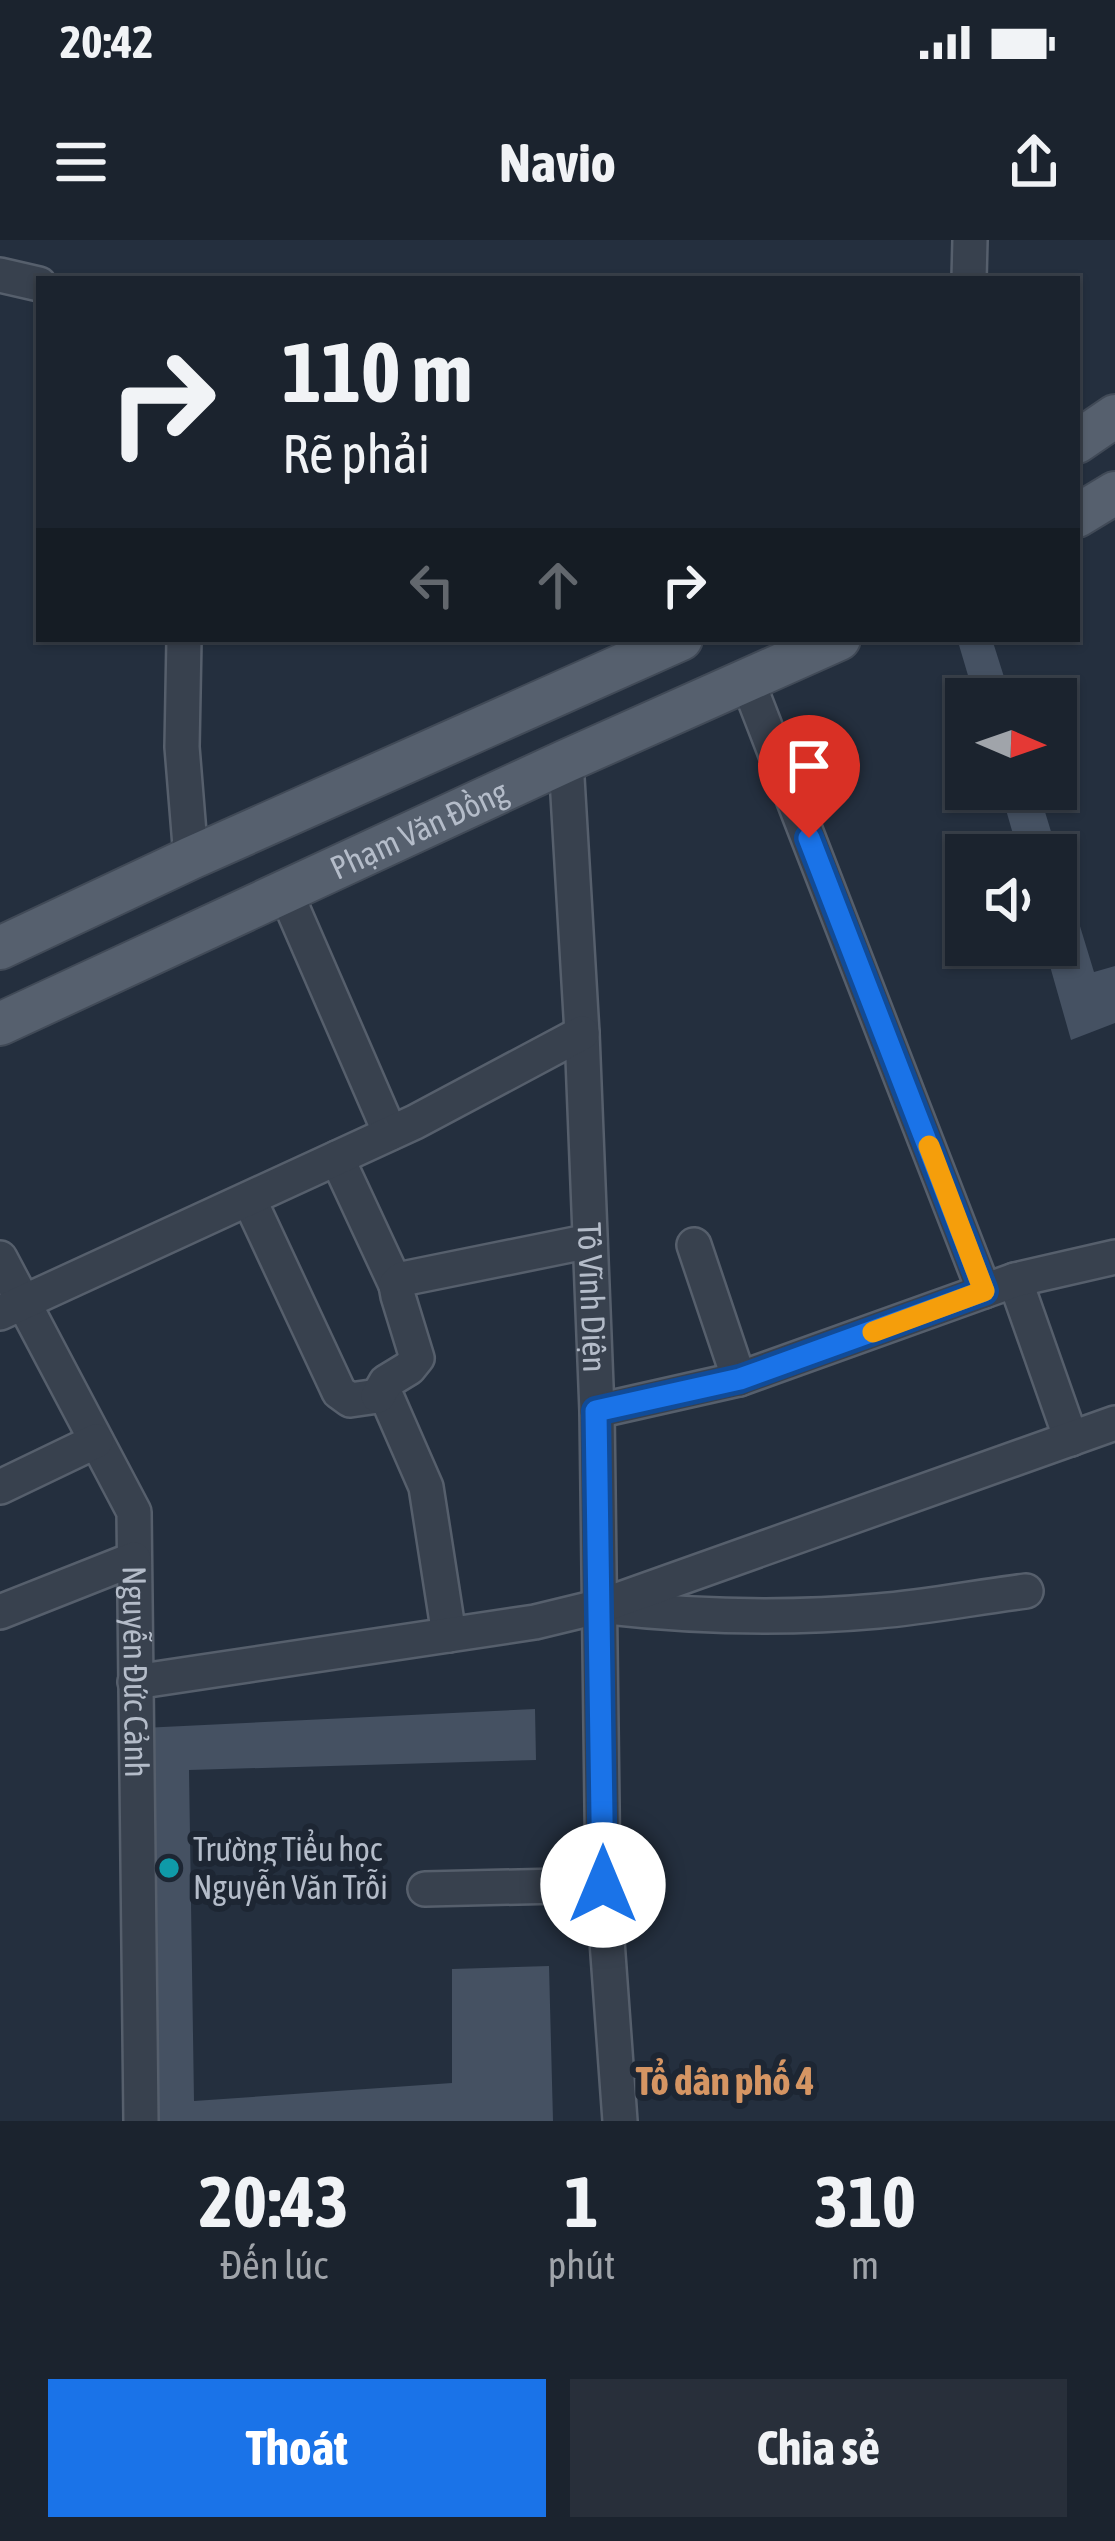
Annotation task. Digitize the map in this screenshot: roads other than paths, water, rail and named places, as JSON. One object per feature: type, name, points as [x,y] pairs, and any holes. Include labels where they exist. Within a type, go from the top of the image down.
[{"type":"main road","points":[[1080,440],[1115,416]]},
{"type":"main road","points":[[1080,514],[1115,494]]},
{"type":"main road","name":"Phạm Văn Đồng","points":[[0,948],[675,642]]},
{"type":"main road","name":"Phạm Văn Đồng","points":[[0,1024],[832,642]]},
{"type":"main road","points":[[542,701],[566,761]]},
{"type":"street","points":[[969,276],[970,240]]},
{"type":"street","points":[[0,275],[36,283]]},
{"type":"street","points":[[184,642],[182,747],[191,858]]},
{"type":"street","points":[[747,680],[872,995],[1071,1439]]},
{"type":"street","name":"Tô Vĩnh Diện","points":[[566,761],[596,1411],[603,1885],[620,2121]]},
{"type":"street","points":[[285,891],[390,1133]]},
{"type":"street","points":[[12,1307],[390,1133],[582,1033]]},
{"type":"street","points":[[337,1158],[396,1285],[416,1358],[386,1382],[378,1396]]},
{"type":"street","points":[[249,1199],[339,1392],[350,1400],[378,1396],[388,1400],[426,1487],[449,1635]]},
{"type":"street","points":[[396,1285],[408,1276],[590,1240]]},
{"type":"street","points":[[694,1245],[740,1379]]},
{"type":"street","points":[[596,1411],[740,1379],[1000,1286],[1115,1257]]},
{"type":"street","name":"Nguyễn Đức Cảnh","points":[[0,1258],[12,1307],[97,1442],[134,1512],[141,2121]]},
{"type":"street","points":[[136,1682],[535,1622],[601,1606],[1115,1423]]},
{"type":"street","points":[[0,1487],[97,1442]]},
{"type":"street","points":[[0,1612],[134,1559]]},
{"type":"street","points":[[601,1606],[676,1613],[818,1615],[1026,1591]]},
{"type":"street","points":[[425,1888],[603,1885]]},
{"type":"place","name":"Trường Tiểu học Nguyễn Văn Trỗi","points":[[169,1868]]},
{"type":"district","name":"Tổ dân phố 4","points":[[725,2081]]}]
